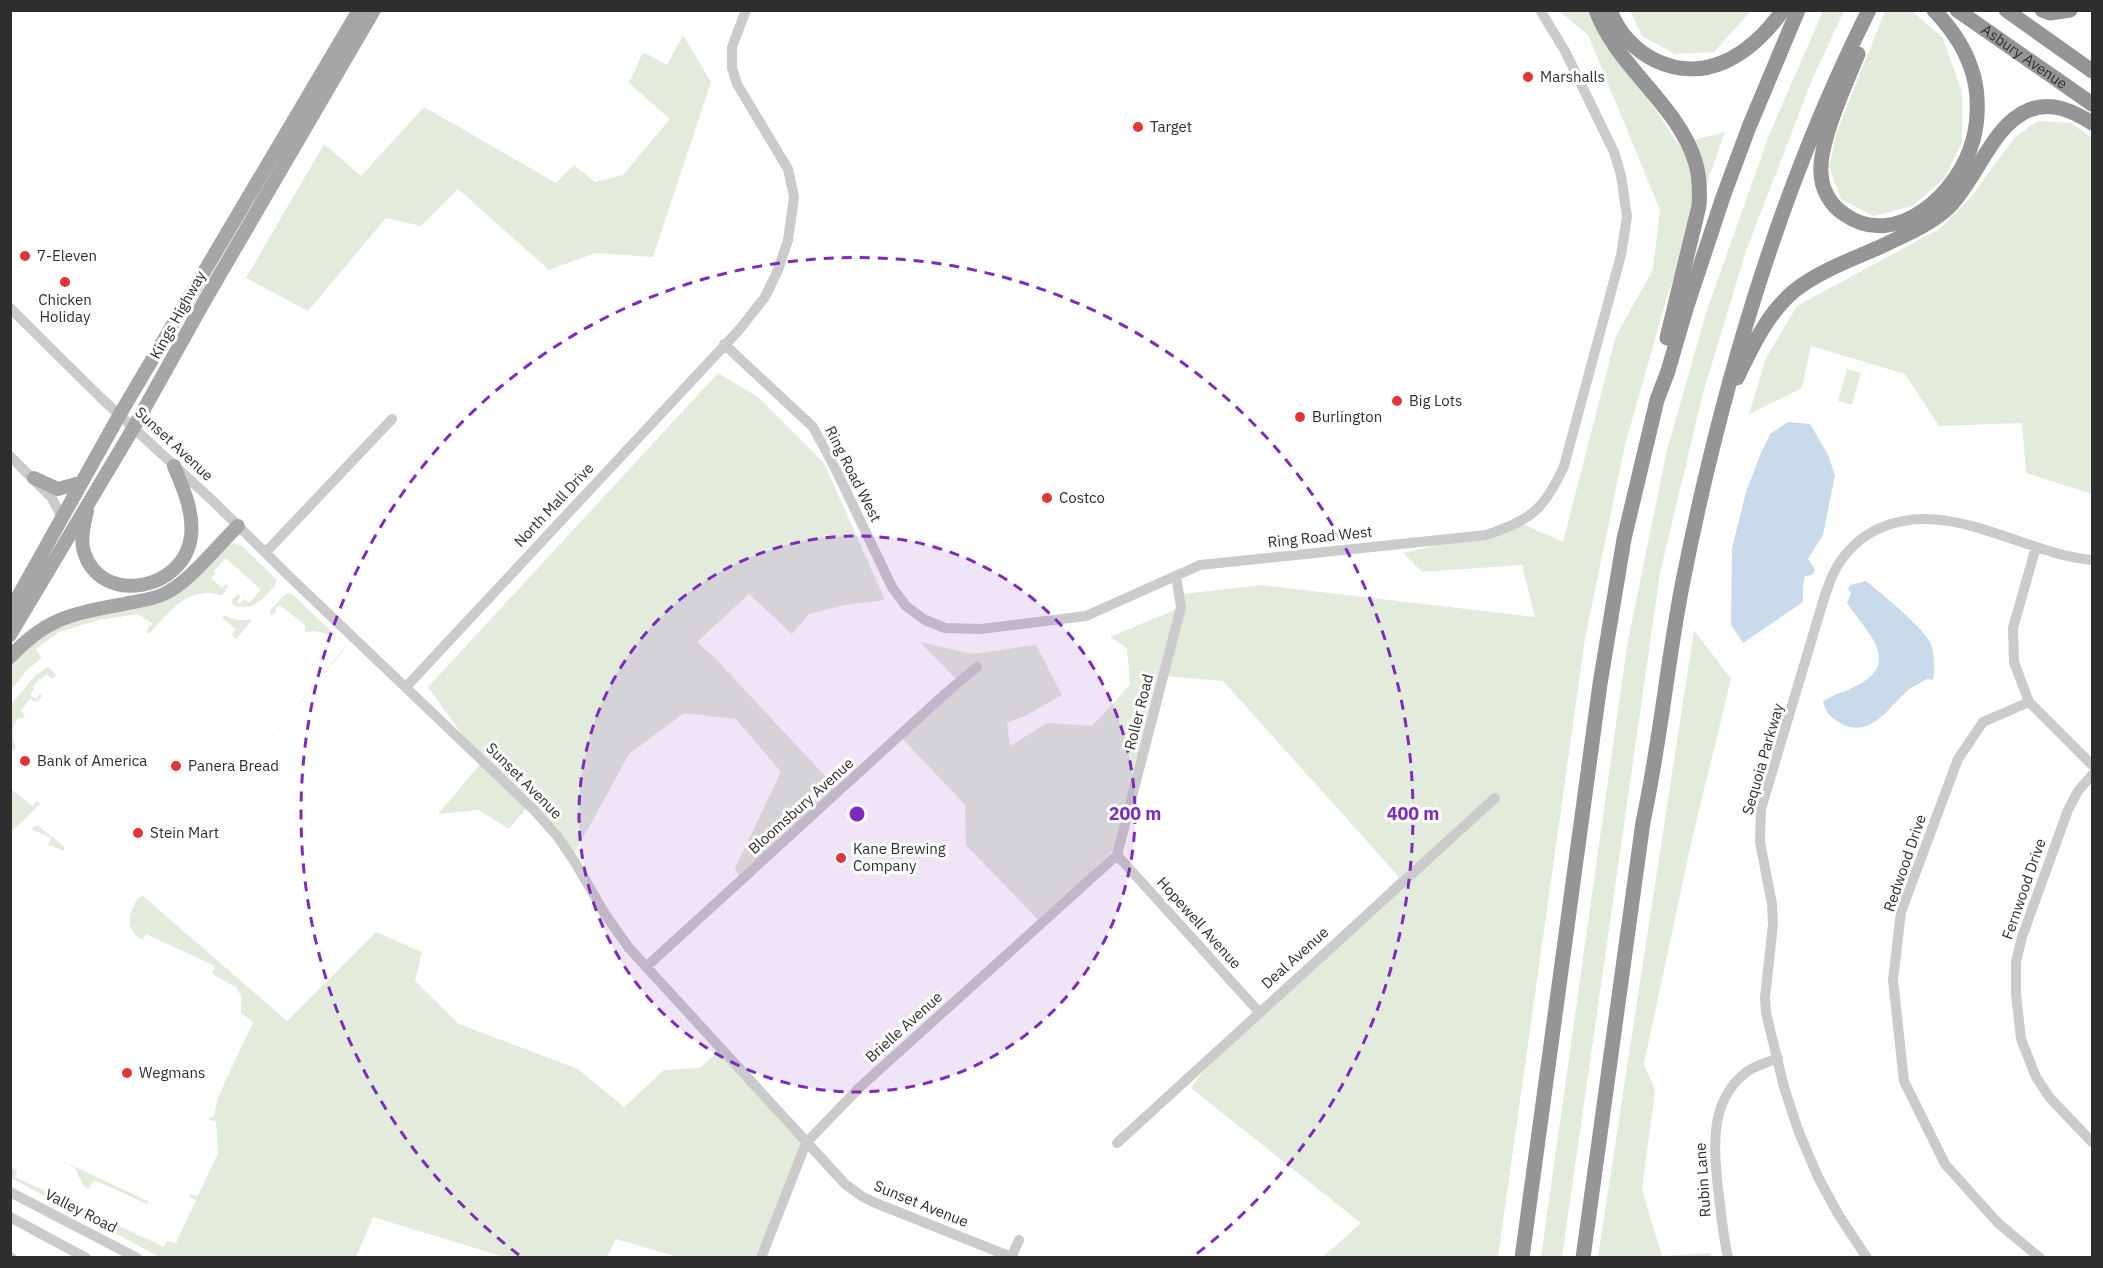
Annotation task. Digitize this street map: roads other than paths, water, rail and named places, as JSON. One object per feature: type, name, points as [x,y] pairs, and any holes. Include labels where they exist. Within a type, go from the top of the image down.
[{"type":"highway","points":[[1596,10],[1606,33],[1687,141],[1699,176],[1700,189],[1696,221],[1659,370],[1657,400]]},
{"type":"highway","points":[[1610,10],[1627,39],[1643,54],[1668,66],[1687,69],[1722,63],[1735,56],[1759,37],[1783,10]]},
{"type":"highway","points":[[1522,1257],[1603,662],[1624,539],[1657,400],[1686,309],[1723,197],[1798,10]]},
{"type":"highway","points":[[1583,1257],[1643,822],[1690,545],[1738,348],[1777,229],[1828,98],[1869,10]]},
{"type":"highway","points":[[1874,10],[1824,146],[1821,172],[1825,191],[1837,209],[1853,220],[1874,226],[1900,222],[1928,207],[1952,184],[1973,140],[1977,118],[1976,89],[1972,69],[1960,43],[1935,10]]},
{"type":"highway","name":"Asbury Avenue","points":[[1957,10],[2092,104]]},
{"type":"highway","name":"Asbury Avenue","points":[[2006,10],[2092,71]]},
{"type":"highway","points":[[2042,10],[2058,12],[2070,10]]},
{"type":"highway","points":[[1726,400],[1764,326],[1787,297],[1813,279],[1917,229],[1939,215],[1956,199],[2002,130],[2017,117],[2038,107],[2056,107],[2071,111],[2092,123]]},
{"type":"main road","name":"Kings Highway","points":[[10,611],[120,414],[359,10]]},
{"type":"main road","name":"Kings Highway","points":[[10,635],[134,427],[205,300],[374,10]]},
{"type":"main road","points":[[88,504],[82,534],[88,561],[94,569],[108,579],[124,585],[144,585],[158,581],[180,563],[191,537],[190,509],[174,466]]},
{"type":"main road","points":[[33,478],[58,489],[80,483]]},
{"type":"main road","points":[[10,657],[50,622],[79,613],[151,599],[175,588],[238,526]]},
{"type":"street","name":"North Mall Drive","points":[[406,687],[756,310],[772,285],[788,240],[794,207],[793,187],[788,169],[738,84],[732,68],[732,47],[746,10]]},
{"type":"street","name":"Ring Road West","points":[[724,344],[813,427],[892,587],[906,606],[925,620],[945,628],[963,630],[1086,616],[1200,565],[1486,535],[1514,526],[1535,511],[1553,491],[1564,466],[1621,255],[1627,217],[1621,175],[1614,152],[1565,51],[1540,10]]},
{"type":"street","name":"Sunset Avenue","points":[[10,308],[549,826],[576,864],[605,914],[646,968],[845,1184],[863,1197],[1012,1257]]},
{"type":"street","points":[[266,552],[392,418]]},
{"type":"street","points":[[10,456],[52,498],[62,518]]},
{"type":"street","name":"Sequoia Parkway","points":[[1867,1257],[1838,1214],[1818,1177],[1798,1130],[1784,1087],[1765,998],[1773,924],[1772,904],[1760,842],[1761,810],[1825,595],[1836,567],[1850,548],[1886,525],[1907,520],[1932,518],[1953,521],[2036,547],[2092,560]]},
{"type":"street","points":[[2036,547],[2013,628],[2014,662],[2029,702],[2092,765]]},
{"type":"street","name":"Roller Road","points":[[1117,855],[1181,607],[1176,576]]},
{"type":"street","name":"Bloomsbury Avenue","points":[[646,968],[977,667]]},
{"type":"street","name":"Redwood Drive","points":[[2029,702],[1983,722],[1958,759],[1901,912],[1893,980],[1904,1081],[1945,1164],[1998,1223],[2040,1257]]},
{"type":"street","name":"Fernwood Drive","points":[[2092,775],[2078,791],[2068,810],[2022,937],[2016,962],[2016,994],[2022,1039],[2036,1077],[2050,1098],[2092,1142]]},
{"type":"street","name":"Deal Avenue","points":[[1118,1143],[1495,798]]},
{"type":"street","name":"Hopewell Avenue","points":[[1117,855],[1259,1012]]},
{"type":"street","name":"Brielle Avenue","points":[[761,1257],[806,1143],[859,1088],[1117,855]]},
{"type":"street","name":"Rubin Lane","points":[[1728,1257],[1714,1145],[1717,1118],[1724,1098],[1746,1072],[1778,1058]]},
{"type":"street","name":"Valley Road","points":[[10,1192],[115,1252],[137,1257]]},
{"type":"street","points":[[33,1228],[43,1209]]},
{"type":"street","points":[[10,1217],[86,1257]]},
{"type":"street","points":[[1012,1257],[1019,1240]]},
{"type":"water","points":[[1788,422],[1810,424],[1828,455],[1835,475],[1823,535],[1808,559],[1815,569],[1812,575],[1805,576],[1803,602],[1743,643],[1731,625],[1732,548],[1746,492],[1761,453],[1770,434]]},
{"type":"water","points":[[1866,581],[1903,612],[1929,640],[1932,647],[1934,676],[1933,680],[1927,679],[1909,689],[1878,720],[1860,728],[1840,723],[1831,717],[1823,702],[1870,677],[1877,667],[1879,657],[1876,646],[1847,603],[1851,593],[1848,589],[1850,585]]},
{"type":"place","name":"Marshalls","points":[[1528,77]]},
{"type":"place","name":"Target","points":[[1138,127]]},
{"type":"place","name":"7-Eleven","points":[[25,256]]},
{"type":"place","name":"Chicken Holiday","points":[[65,282]]},
{"type":"place","name":"Big Lots","points":[[1397,401]]},
{"type":"place","name":"Burlington","points":[[1300,417]]},
{"type":"place","name":"Costco","points":[[1047,498]]},
{"type":"place","name":"Bank of America","points":[[25,761]]},
{"type":"place","name":"Panera Bread","points":[[176,766]]},
{"type":"place","name":"Stein Mart","points":[[138,833]]},
{"type":"place","name":"Kane Brewing Company","points":[[841,858]]},
{"type":"place","name":"Wegmans","points":[[127,1073]]}]
